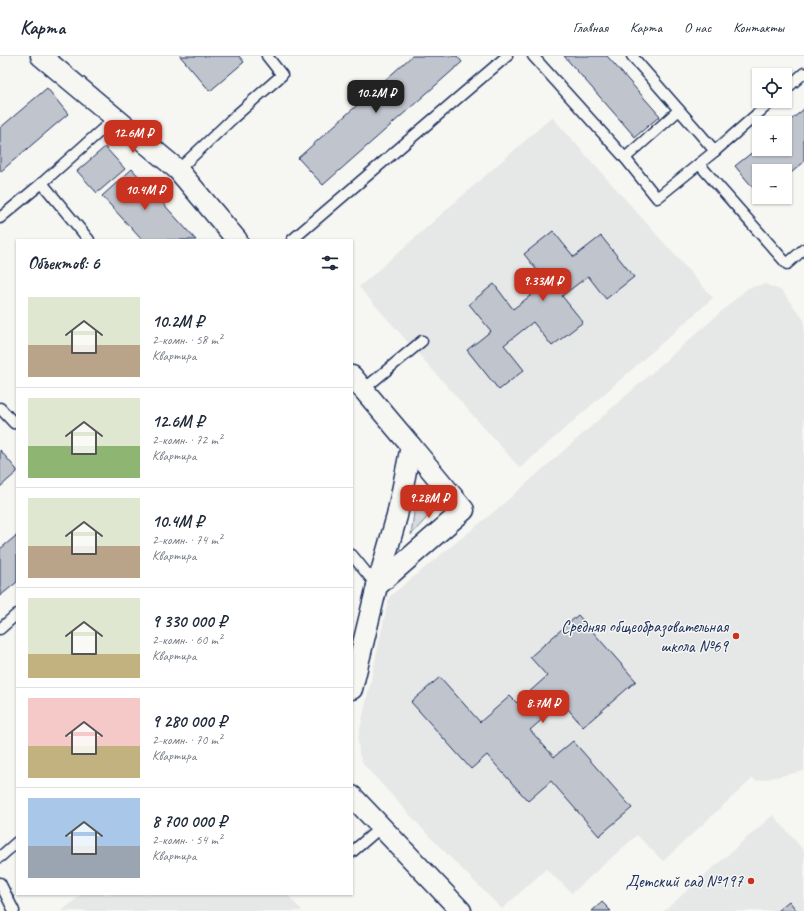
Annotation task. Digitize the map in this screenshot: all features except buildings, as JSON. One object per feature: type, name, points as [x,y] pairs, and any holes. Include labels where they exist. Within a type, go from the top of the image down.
[{"type":"street","points":[[41,56],[178,170],[236,239]]},
{"type":"street","points":[[358,382],[464,510],[377,586]]},
{"type":"street","points":[[353,685],[377,586],[397,516],[411,446]]},
{"type":"street","points":[[353,797],[461,911]]},
{"type":"lane","points":[[178,170],[232,118],[282,75],[267,56]]},
{"type":"lane","points":[[293,239],[507,56]]},
{"type":"lane","points":[[533,56],[625,158],[658,198],[764,108]]},
{"type":"lane","points":[[632,56],[715,151]]},
{"type":"lane","points":[[792,84],[804,73]]},
{"type":"lane","points":[[625,158],[680,110]]},
{"type":"lane","points":[[0,218],[115,118]]},
{"type":"lane","points":[[699,164],[787,264],[804,249]]},
{"type":"lane","points":[[42,183],[88,239]]},
{"type":"lane","points":[[358,382],[422,341]]},
{"type":"lane","points":[[0,408],[14,423],[16,422]]},
{"type":"lane","points":[[353,556],[377,586]]},
{"type":"lane","points":[[0,629],[16,615]]},
{"type":"lane","points":[[353,851],[381,827]]},
{"type":"lane","points":[[0,857],[16,843]]},
{"type":"lane","points":[[0,883],[14,911]]},
{"type":"shaded area","points":[[552,117],[713,298],[520,468],[359,287]]},
{"type":"shaded area","points":[[765,284],[782,291],[804,320],[804,771],[756,781],[753,778],[663,861],[637,835],[572,893],[546,869],[502,909],[432,839],[364,765],[359,754],[358,739],[389,597],[501,506],[748,288]]},
{"type":"shaded area","points":[[417,491],[433,511],[411,535]]},
{"type":"shaded area","name":"Детский сад №197","points":[[773,815],[804,851],[804,911],[664,911]]},
{"type":"shaded area","points":[[81,895],[288,895],[302,911],[62,911]]},
{"type":"place","name":"Средняя общеобразовательная школа №69","points":[[736,636]]},
{"type":"place","name":"Детский сад №197","points":[[751,881]]}]
